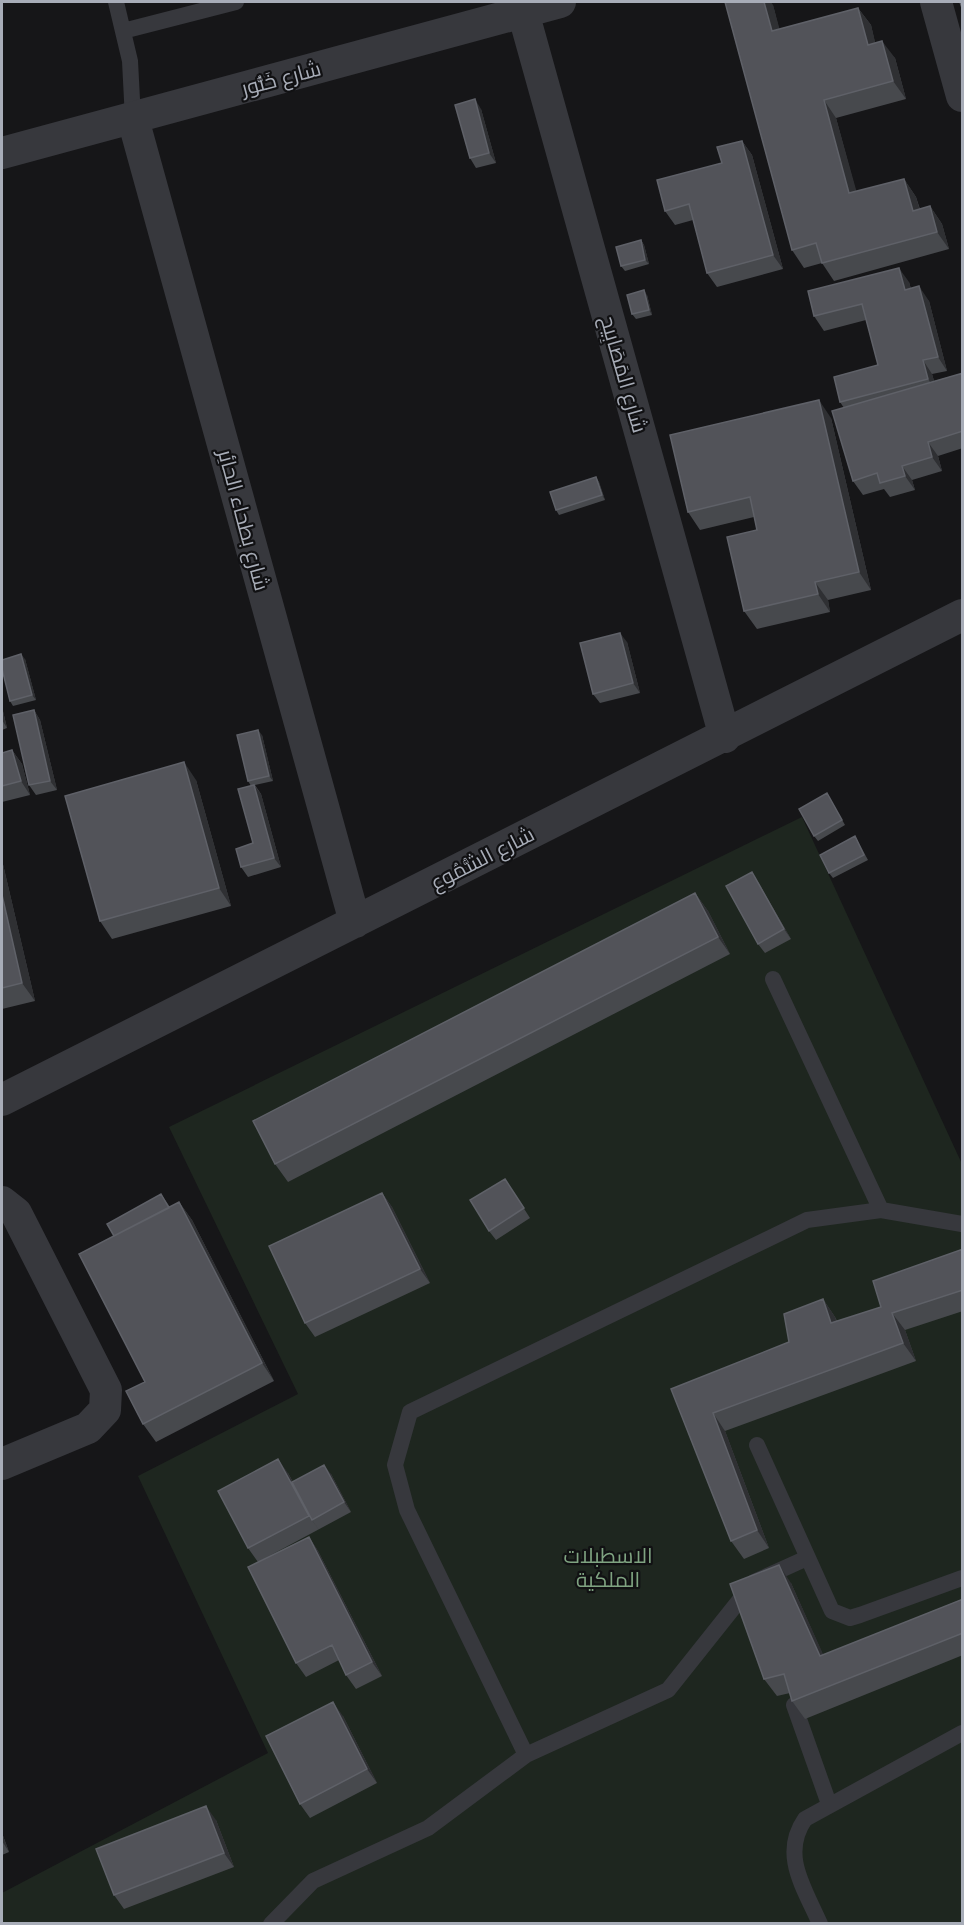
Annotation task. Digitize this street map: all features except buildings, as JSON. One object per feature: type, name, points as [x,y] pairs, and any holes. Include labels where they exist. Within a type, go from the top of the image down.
[{"type":"street","name":"شارع خَنُّور","points":[[2,153],[560,2]]},
{"type":"street","points":[[936,2],[963,96]]},
{"type":"street","name":"شارع المَصَابِيح","points":[[523,12],[725,737]]},
{"type":"street","name":"شارع بطحاء الحائِر","points":[[133,119],[355,922]]},
{"type":"street","name":"شارع الشُّمُوع","points":[[2,1100],[963,615]]},
{"type":"street","points":[[2,1202],[16,1213],[106,1390],[105,1410],[88,1428],[2,1464]]},
{"type":"lane","points":[[117,2],[130,61],[133,119]]},
{"type":"lane","points":[[123,32],[236,2]]},
{"type":"lane","points":[[773,979],[881,1210]]},
{"type":"lane","points":[[526,1755],[407,1510],[395,1465],[410,1412],[807,1220],[881,1210],[963,1224]]},
{"type":"lane","points":[[757,1445],[832,1611],[850,1618],[963,1578]]},
{"type":"lane","points":[[271,1923],[313,1881],[428,1828],[526,1755],[668,1690],[754,1582],[807,1558]]},
{"type":"lane","points":[[794,1705],[829,1804]]},
{"type":"lane","points":[[820,1923],[792,1852],[793,1840],[805,1819],[963,1733]]},
{"type":"green space","name":"الاسطبلات الملكية","points":[[802,817],[962,1164],[962,1923],[2,1924],[2,1893],[268,1753],[138,1476],[298,1394],[169,1127]]}]
